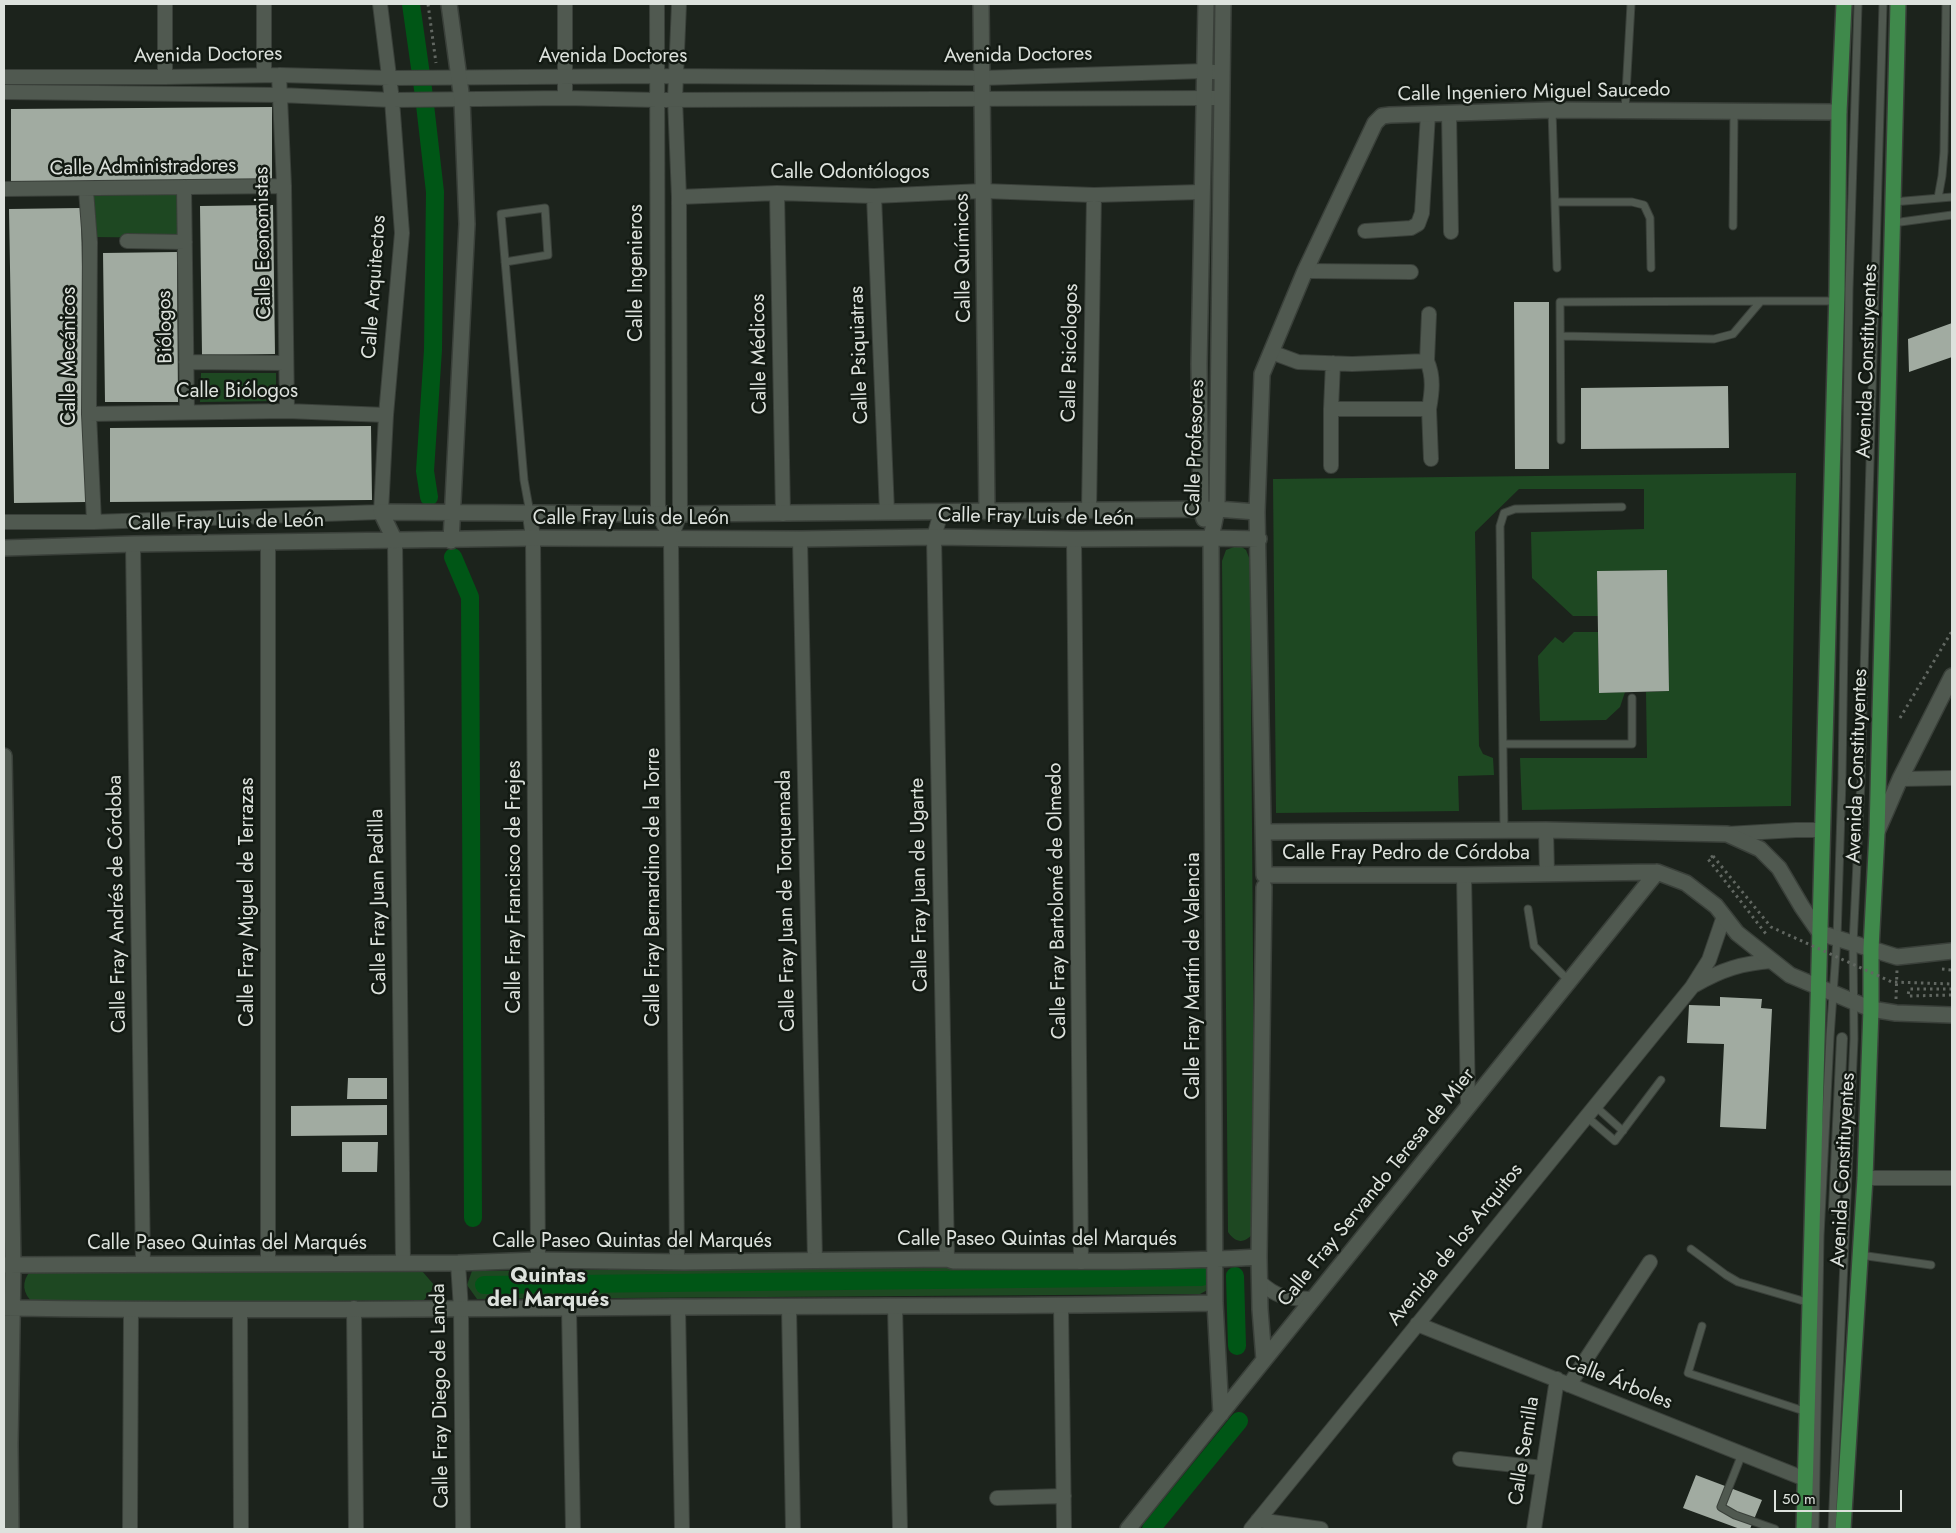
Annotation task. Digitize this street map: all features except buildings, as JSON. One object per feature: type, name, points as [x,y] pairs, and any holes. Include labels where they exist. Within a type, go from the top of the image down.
[{"type":"main road","name":"Avenida Constituyentes","points":[[1804,1529],[1836,301],[1839,112],[1844,4]]},
{"type":"main road","name":"Avenida Constituyentes","points":[[1843,1529],[1865,1178],[1871,1009],[1870,949],[1877,834],[1889,294],[1898,4]]},
{"type":"street","points":[[164,4],[165,77]]},
{"type":"street","points":[[264,4],[264,75]]},
{"type":"street","name":"Calle Arquitectos","points":[[380,4],[390,78],[396,99],[402,233],[386,415],[381,512],[395,541]]},
{"type":"street","points":[[449,4],[459,78],[457,100],[467,224],[451,541]]},
{"type":"street","points":[[565,4],[565,98]]},
{"type":"street","name":"Calle Ingenieros","points":[[657,4],[658,514]]},
{"type":"street","name":"Calle Ingenieros","points":[[679,4],[675,99],[678,197],[680,514]]},
{"type":"street","name":"Calle Químicos","points":[[981,4],[987,512]]},
{"type":"street","name":"Calle Profesores","points":[[1206,4],[1199,364],[1201,510],[1211,538]]},
{"type":"street","name":"Calle Profesores","points":[[1211,538],[1217,509],[1221,98],[1224,4]]},
{"type":"street","name":"Avenida Doctores","points":[[4,77],[279,75],[390,78],[565,76],[982,78],[1205,71],[1222,73]]},
{"type":"street","name":"Calle Economistas","points":[[279,75],[284,186],[286,411]]},
{"type":"street","name":"Avenida Doctores","points":[[4,92],[280,95],[457,100],[565,98],[657,100],[1221,98]]},
{"type":"street","name":"Calle Ingeniero Miguel Saucedo","points":[[1257,512],[1262,374],[1305,271],[1376,123],[1382,116],[1552,110],[1839,112]]},
{"type":"street","points":[[1449,113],[1450,232]]},
{"type":"street","points":[[1365,231],[1411,228],[1418,224],[1422,213],[1428,114]]},
{"type":"street","name":"Calle Administradores","points":[[4,190],[284,186]]},
{"type":"street","name":"Biólogos","points":[[184,187],[187,412]]},
{"type":"street","name":"Calle Mecánicos","points":[[86,190],[90,242],[89,414],[94,522]]},
{"type":"street","name":"Calle Odontólogos","points":[[678,197],[777,193],[874,196],[983,191],[1094,195],[1202,192]]},
{"type":"street","name":"Calle Médicos","points":[[777,193],[783,514]]},
{"type":"street","name":"Calle Psicólogos","points":[[1089,511],[1094,195]]},
{"type":"street","name":"Calle Psiquiatras","points":[[874,196],[887,512]]},
{"type":"street","points":[[127,241],[185,242]]},
{"type":"street","points":[[1305,271],[1411,272]]},
{"type":"street","points":[[1429,314],[1427,361],[1432,377],[1429,409],[1431,459]]},
{"type":"street","points":[[1272,352],[1298,362],[1352,364],[1427,361]]},
{"type":"street","name":"Calle Biólogos","points":[[186,362],[286,363]]},
{"type":"street","points":[[1331,466],[1332,363]]},
{"type":"street","points":[[1332,409],[1429,409]]},
{"type":"street","name":"Calle Biólogos","points":[[89,414],[286,411],[386,415]]},
{"type":"street","name":"Calle Fray Luis de León","points":[[4,522],[94,522],[381,512],[453,514],[783,514],[1217,509],[1257,512]]},
{"type":"street","name":"Calle Fray Juan de Ugarte","points":[[941,512],[934,536],[947,1259]]},
{"type":"street","points":[[1257,512],[1265,832],[1259,1257],[1264,1360]]},
{"type":"street","name":"Calle Fray Francisco de Frejes","points":[[530,514],[532,538],[538,1260]]},
{"type":"street","points":[[658,514],[672,538]]},
{"type":"street","name":"Calle Fray Bernardino de la Torre","points":[[677,1261],[672,538],[680,514]]},
{"type":"street","name":"Calle Fray Luis de León","points":[[4,548],[133,544],[451,541],[532,538],[800,539],[934,536],[1259,540]]},
{"type":"street","name":"Calle Fray Martín de Valencia","points":[[1211,538],[1215,1303],[1221,1414]]},
{"type":"street","name":"Calle Fray Juan de Torquemada","points":[[800,539],[815,1261]]},
{"type":"street","name":"Calle Fray Bartolomé de Olmedo","points":[[1074,539],[1081,1262]]},
{"type":"street","name":"Calle Fray Juan Padilla","points":[[395,541],[404,1263]]},
{"type":"street","name":"Calle Fray Miguel de Terrazas","points":[[268,542],[268,1263]]},
{"type":"street","name":"Calle Fray Andrés de Córdoba","points":[[133,544],[143,1264]]},
{"type":"street","points":[[1877,834],[1900,779],[1952,676]]},
{"type":"street","points":[[4,756],[8,1265],[7,1444],[11,1529]]},
{"type":"street","points":[[1900,779],[1952,778]]},
{"type":"street","name":"Calle Fray Pedro de Córdoba","points":[[1265,832],[1546,830],[1727,834],[1822,830]]},
{"type":"street","name":"Calle Fray Pedro de Córdoba","points":[[1546,830],[1547,872]]},
{"type":"street","name":"Calle Fray Pedro de Córdoba","points":[[1727,834],[1760,849],[1779,868],[1820,933]]},
{"type":"street","name":"Calle Fray Pedro de Córdoba","points":[[1264,881],[1547,872],[1657,872],[1686,883],[1716,906],[1737,933],[1790,975],[1871,1009],[1896,1013],[1952,1015]]},
{"type":"street","name":"Calle Fray Servando Teresa de Mier","points":[[1128,1529],[1657,872]]},
{"type":"street","points":[[1464,875],[1468,1106]]},
{"type":"street","name":"Avenida de los Arquitos","points":[[1254,1525],[1692,987],[1709,960],[1724,916]]},
{"type":"street","points":[[1820,933],[1897,957],[1952,951]]},
{"type":"street","name":"Avenida de los Arquitos","points":[[1692,987],[1711,976],[1731,968],[1748,963],[1772,961]]},
{"type":"street","points":[[1834,1209],[1842,1038]]},
{"type":"street","points":[[1865,1178],[1952,1178]]},
{"type":"street","name":"Calle Paseo Quintas del Marqués","points":[[8,1265],[458,1263],[538,1260],[815,1261],[947,1259],[953,1261],[1081,1262],[1215,1260],[1259,1257]]},
{"type":"street","points":[[1563,1382],[1650,1262]]},
{"type":"street","name":"Calle Fray Diego de Landa","points":[[458,1263],[461,1309],[463,1529]]},
{"type":"street","points":[[1260,1282],[1270,1292],[1283,1298],[1313,1299]]},
{"type":"street","points":[[8,1308],[240,1310],[1061,1306],[1215,1303]]},
{"type":"street","points":[[895,1306],[900,1529]]},
{"type":"street","points":[[1061,1306],[1064,1529]]},
{"type":"street","points":[[678,1307],[682,1529]]},
{"type":"street","points":[[790,1307],[794,1529]]},
{"type":"street","points":[[354,1308],[356,1529]]},
{"type":"street","points":[[570,1308],[573,1529]]},
{"type":"street","points":[[130,1529],[131,1310]]},
{"type":"street","points":[[240,1310],[241,1529]]},
{"type":"street","name":"Calle Árboles","points":[[1417,1324],[1805,1479]]},
{"type":"street","name":"Calle Semilla","points":[[1534,1529],[1543,1468],[1563,1382]]},
{"type":"street","points":[[1460,1459],[1543,1468]]},
{"type":"street","points":[[998,1498],[1064,1496]]},
{"type":"street","points":[[1254,1525],[1321,1529]]},
{"type":"lane","points":[[1625,110],[1632,4]]},
{"type":"lane","points":[[1815,1529],[1820,1236],[1837,938],[1842,779],[1849,289],[1858,4]]},
{"type":"lane","points":[[1832,1529],[1855,1002],[1853,944],[1861,780],[1883,4]]},
{"type":"lane","points":[[1938,198],[1944,152],[1946,4]]},
{"type":"lane","points":[[1552,110],[1557,268]]},
{"type":"lane","points":[[1733,226],[1734,111]]},
{"type":"lane","points":[[1893,202],[1952,198]]},
{"type":"lane","points":[[1554,202],[1632,202],[1644,205],[1650,218],[1650,268]]},
{"type":"lane","points":[[505,262],[548,255],[545,208],[501,214],[505,262],[524,480],[530,514]]},
{"type":"lane","points":[[1892,223],[1952,215]]},
{"type":"lane","points":[[1560,336],[1714,339],[1733,334],[1761,301]]},
{"type":"lane","points":[[1561,440],[1560,302],[1836,301]]},
{"type":"lane","points":[[1504,830],[1500,526],[1504,513],[1514,509],[1622,507]]},
{"type":"lane","points":[[1503,744],[1632,744],[1632,698]]},
{"type":"lane","points":[[1528,910],[1534,946],[1569,981]]},
{"type":"lane","points":[[1591,1112],[1615,1141],[1661,1080]]},
{"type":"lane","points":[[1591,1112],[1623,1131]]},
{"type":"lane","points":[[1691,1249],[1738,1282],[1810,1304]]},
{"type":"lane","points":[[1860,1255],[1931,1265]]},
{"type":"lane","points":[[1702,1326],[1688,1373],[1807,1412]]},
{"type":"lane","points":[[1742,1454],[1721,1507],[1735,1515],[1776,1529]]},
{"type":"path","points":[[428,4],[437,77]]},
{"type":"path","points":[[1900,718],[1952,631]]},
{"type":"path","points":[[1762,937],[1766,934],[1708,858],[1713,856],[1771,927],[1892,982],[1952,984]]},
{"type":"path","points":[[1896,1013],[1897,957]]},
{"type":"path","points":[[1952,989],[1909,989],[1908,996],[1952,995]]},
{"type":"green space","points":[[180,192],[182,238],[93,237],[91,193]]},
{"type":"green space","points":[[201,373],[276,373],[276,401],[200,402]]},
{"type":"green space","points":[[1796,473],[1791,806],[1522,810],[1520,758],[1647,758],[1646,692],[1669,691],[1667,570],[1597,571],[1598,616],[1573,616],[1532,578],[1531,532],[1644,529],[1644,489],[1519,489],[1475,532],[1479,746],[1483,754],[1493,758],[1494,775],[1458,776],[1459,811],[1276,813],[1273,479]]},
{"type":"green space","points":[[1239,545],[1246,550],[1250,560],[1255,1231],[1242,1241],[1238,1241],[1228,1232],[1222,561],[1226,550]]},
{"type":"green space","points":[[1574,632],[1598,632],[1599,693],[1625,692],[1620,707],[1606,720],[1540,721],[1538,656],[1555,637],[1563,643]]},
{"type":"green space","points":[[1200,1264],[1211,1268],[1211,1288],[1200,1294],[477,1299],[467,1285],[472,1271]]},
{"type":"green space","points":[[31,1270],[422,1271],[435,1286],[424,1300],[34,1304],[27,1296],[24,1287],[24,1283]]},
{"type":"waterway","points":[[411,4],[435,192],[433,350],[425,471],[429,497]]},
{"type":"waterway","points":[[453,557],[470,597],[473,1218]]},
{"type":"waterway","points":[[1235,1276],[1237,1346]]},
{"type":"waterway","points":[[484,1285],[1202,1277]]},
{"type":"waterway","points":[[1151,1529],[1239,1421]]},
{"type":"district","name":"Quintas del Marqués","points":[[548,1289]]}]
